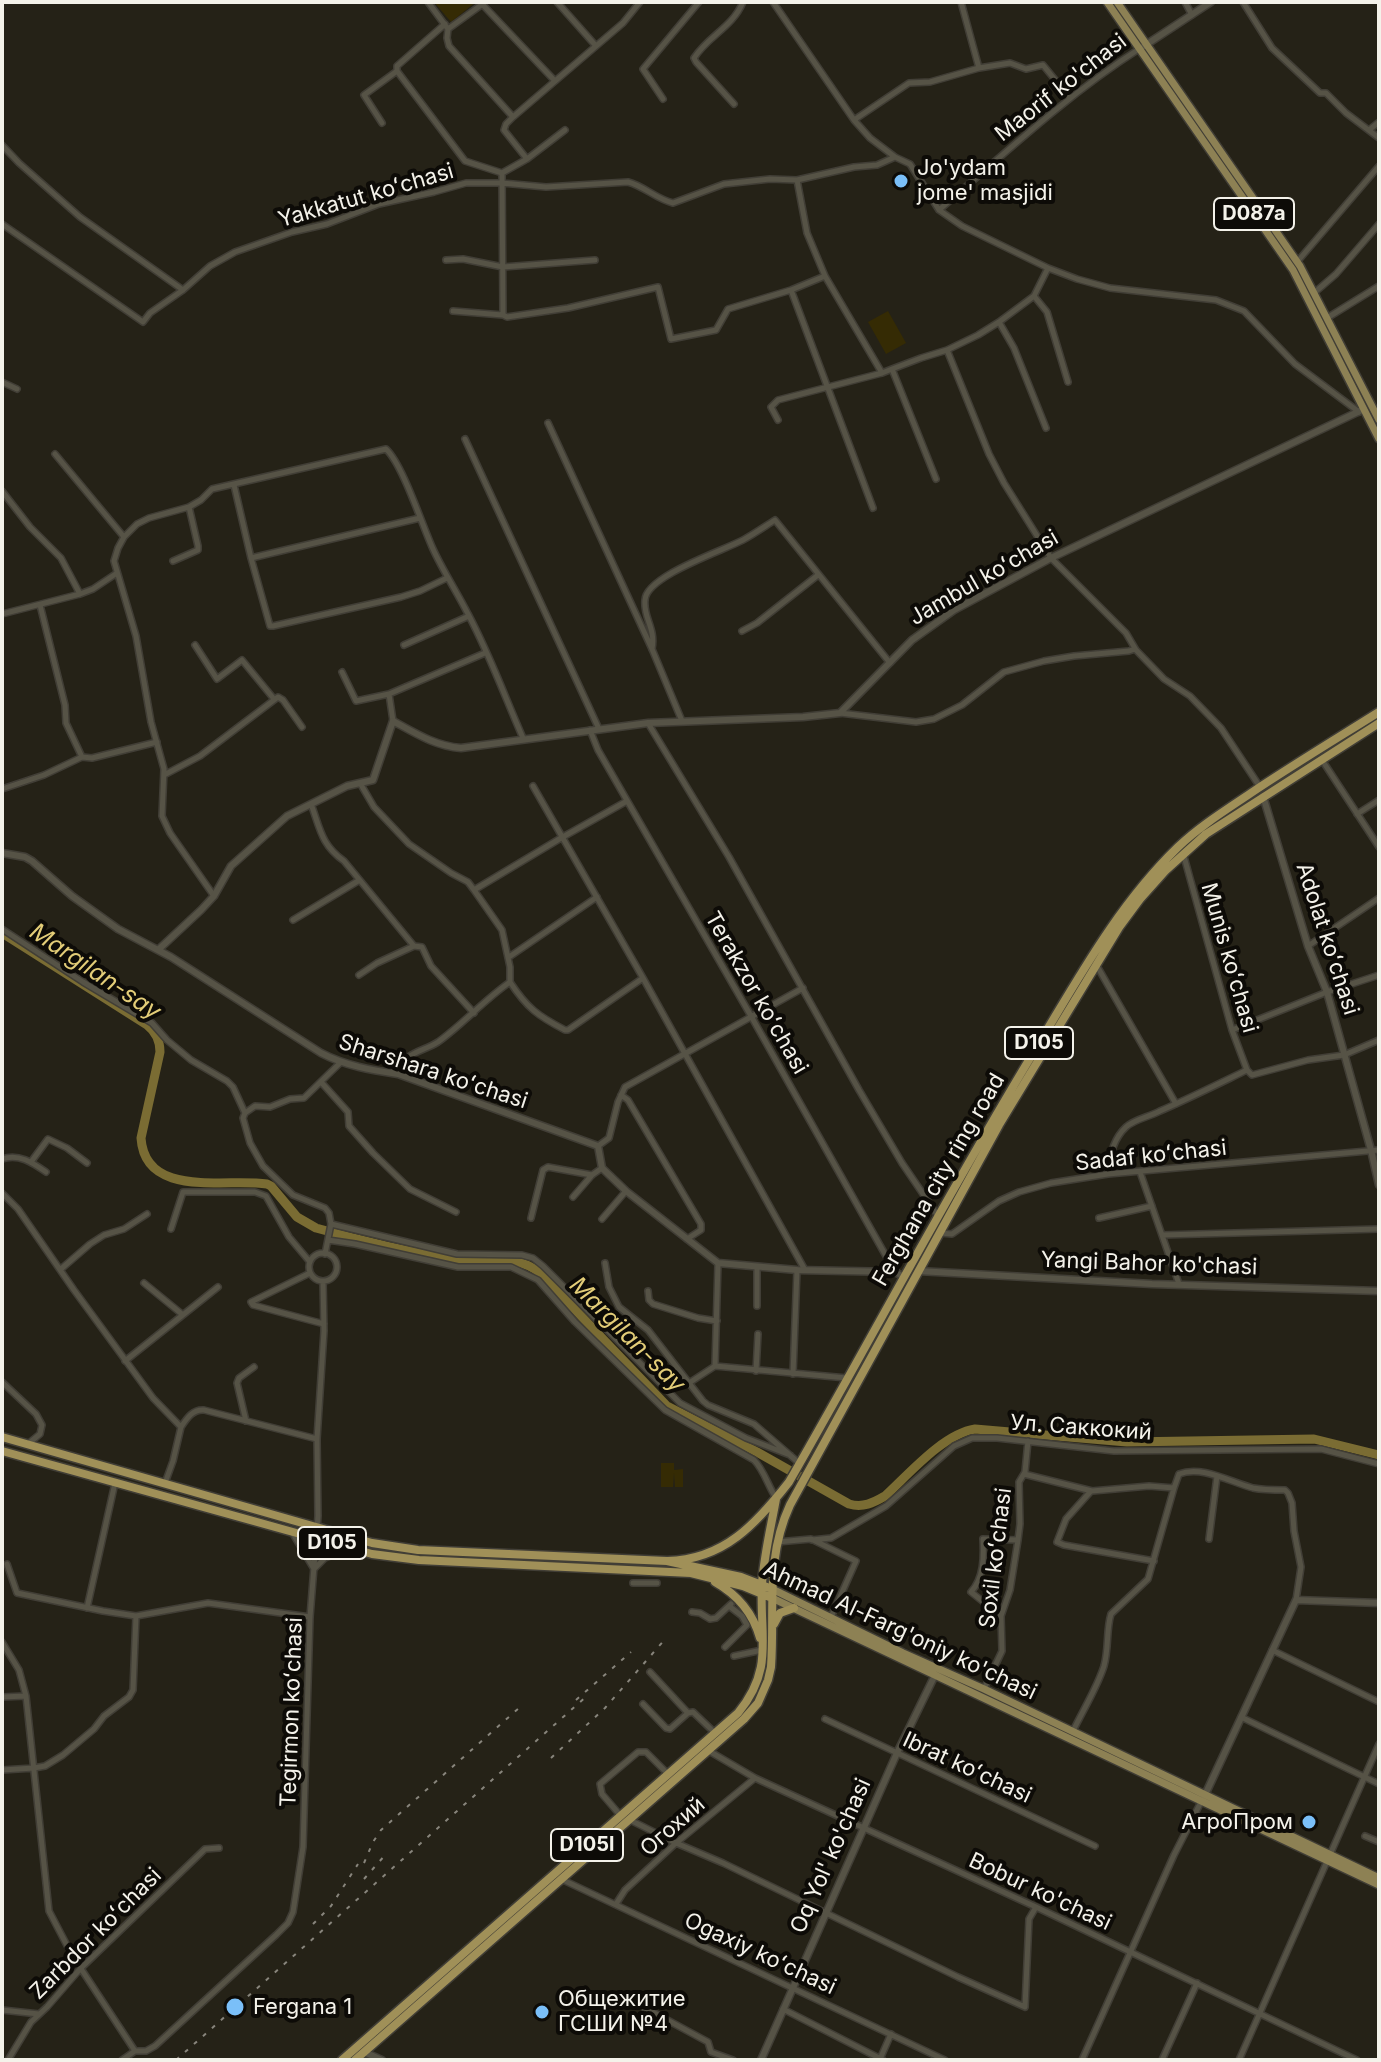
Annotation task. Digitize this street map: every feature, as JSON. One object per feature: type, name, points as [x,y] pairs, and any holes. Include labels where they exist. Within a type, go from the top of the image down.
[{"type":"highway","name":"Ferghana city ring road","points":[[776,1542],[782,1521],[807,1471],[1091,957],[1114,922],[1144,882],[1190,836],[1379,712]]},
{"type":"highway","name":"Ferghana city ring road","points":[[800,1464],[992,1121],[1140,899],[1183,853],[1261,792],[1379,723]]},
{"type":"highway","name":"Ahmad Al-Farg'oniy ko'chasi","points":[[2,1437],[372,1543],[418,1550],[667,1561],[724,1572],[762,1589]]},
{"type":"highway","name":"Ahmad Al-Farg'oniy ko'chasi","points":[[2,1451],[372,1554],[419,1560],[672,1571],[762,1589]]},
{"type":"highway","name":"D105","points":[[776,1542],[772,1593],[762,1589],[764,1557],[776,1498],[800,1464]]},
{"type":"highway","points":[[667,1561],[682,1561],[721,1547],[750,1528],[776,1498]]},
{"type":"highway","points":[[704,1575],[737,1598],[753,1619],[763,1649]]},
{"type":"highway","name":"D105l","points":[[355,2060],[360,2050],[705,1748],[715,1733],[738,1713],[751,1697],[760,1673],[763,1649],[762,1589]]},
{"type":"highway","name":"D105l","points":[[342,2060],[360,2050],[468,1962],[625,1818],[668,1774],[744,1719],[758,1703],[771,1667],[772,1593]]},
{"type":"highway","points":[[773,1628],[780,1613],[794,1608]]},
{"type":"main road","name":"D087a","points":[[1107,2],[1143,47],[1297,262],[1379,420]]},
{"type":"main road","name":"D087a","points":[[1117,2],[1143,47],[1293,270],[1379,439]]},
{"type":"main road","name":"Ahmad Al-Farg'oniy ko'chasi","points":[[772,1593],[831,1617],[937,1672],[984,1689],[1203,1798]]},
{"type":"main road","name":"Ahmad Al-Farg'oniy ko'chasi","points":[[772,1593],[794,1608],[937,1672],[1329,1858],[1379,1885]]},
{"type":"main road","name":"Ahmad Al-Farg'oniy ko'chasi","points":[[1329,1858],[1378,1875]]},
{"type":"street","points":[[428,2],[446,27],[449,46],[513,117]]},
{"type":"street","points":[[557,2],[596,46]]},
{"type":"street","points":[[527,159],[504,130],[506,124],[623,23],[640,2]]},
{"type":"street","points":[[663,99],[643,69],[699,2]]},
{"type":"street","points":[[734,104],[694,58],[732,22],[743,2]]},
{"type":"street","points":[[773,2],[854,120],[870,138],[910,164],[939,210],[962,226],[1048,268],[1110,288],[1216,300],[1244,311],[1295,364],[1362,410]]},
{"type":"street","points":[[961,2],[979,68]]},
{"type":"street","points":[[1185,2],[1192,15]]},
{"type":"street","name":"Maorif ko'chasi","points":[[939,210],[1070,98],[1211,2]]},
{"type":"street","points":[[1243,2],[1272,48],[1320,93],[1326,93],[1379,138]]},
{"type":"street","points":[[555,81],[484,3],[446,27],[397,66],[397,71],[465,161],[502,173],[527,159],[565,130]]},
{"type":"street","points":[[854,120],[909,83],[930,82],[1010,63],[1026,69],[1043,65],[1070,98]]},
{"type":"street","points":[[382,123],[364,95],[397,71]]},
{"type":"street","points":[[1369,130],[1379,122]]},
{"type":"street","points":[[2,145],[80,217],[183,290],[150,313],[143,322],[2,224]]},
{"type":"street","name":"Yakkatut koʻchasi","points":[[183,290],[210,266],[235,252],[292,232],[327,224],[379,204],[466,183],[546,187],[628,182],[673,203],[724,184],[770,179],[797,180],[877,165],[895,157]]},
{"type":"street","points":[[1297,262],[1379,166]]},
{"type":"street","points":[[502,173],[503,315]]},
{"type":"street","points":[[797,180],[807,233],[825,276],[882,373]]},
{"type":"street","points":[[1314,293],[1336,274],[1379,224]]},
{"type":"street","points":[[446,260],[458,258],[503,267],[595,260]]},
{"type":"street","points":[[778,420],[772,410],[774,403],[882,373],[947,350],[999,322],[1034,296],[1048,268]]},
{"type":"street","points":[[453,311],[507,317],[568,308],[658,287],[671,339],[716,330],[728,309],[825,276]]},
{"type":"street","points":[[1327,318],[1379,286]]},
{"type":"street","points":[[791,290],[873,508]]},
{"type":"street","points":[[1034,296],[1047,312],[1068,382]]},
{"type":"street","points":[[999,322],[1014,348],[1046,428]]},
{"type":"street","points":[[947,350],[989,454],[1051,558],[1126,633],[1135,649],[1164,679],[1190,696],[1221,728],[1261,792]]},
{"type":"street","points":[[892,369],[936,479]]},
{"type":"street","points":[[2,382],[17,389]]},
{"type":"street","name":"Jambul koʻchasi","points":[[840,713],[912,640],[954,610],[1051,558],[1362,410]]},
{"type":"street","points":[[548,423],[682,721]]},
{"type":"street","points":[[465,439],[599,729]]},
{"type":"street","points":[[214,896],[170,833],[162,816],[164,769],[151,722],[136,636],[114,561],[124,537],[137,524],[189,507],[212,489],[386,449],[412,496],[447,578],[469,616],[523,738]]},
{"type":"street","points":[[55,454],[124,537]]},
{"type":"street","points":[[234,485],[268,623],[273,626],[401,597],[447,578]]},
{"type":"street","points":[[2,491],[30,527],[61,558],[80,594]]},
{"type":"street","points":[[173,561],[198,550],[189,507]]},
{"type":"street","points":[[251,558],[420,518]]},
{"type":"street","points":[[652,649],[654,638],[645,601],[647,593],[657,582],[670,573],[744,540],[775,520],[890,663]]},
{"type":"street","points":[[2,614],[80,594],[117,573]]},
{"type":"street","points":[[742,631],[757,623],[818,575]]},
{"type":"street","points":[[40,605],[65,705],[66,723],[82,757]]},
{"type":"street","points":[[404,645],[469,616]]},
{"type":"street","points":[[195,645],[217,679],[242,660],[274,699]]},
{"type":"street","points":[[393,721],[427,740],[461,748],[523,738],[682,721],[840,713],[916,722],[934,719],[962,705],[1004,672],[1044,661],[1135,649]]},
{"type":"street","points":[[342,672],[356,701],[389,694],[485,653]]},
{"type":"street","points":[[158,950],[214,896],[231,866],[287,816],[347,786],[373,780],[393,721],[389,694]]},
{"type":"street","points":[[163,776],[200,756],[274,699],[281,698],[302,727]]},
{"type":"street","name":"Terakzor koʻchasi","points":[[648,723],[729,857],[866,1102],[938,1217]]},
{"type":"street","name":"Terakzor koʻchasi","points":[[590,730],[598,750],[895,1272]]},
{"type":"street","points":[[2,789],[44,775],[82,757],[92,758],[157,742]]},
{"type":"street","points":[[1322,759],[1379,847]]},
{"type":"street","points":[[360,783],[374,807],[409,844],[468,882],[502,930],[509,957],[510,982],[520,998],[538,1016],[568,1030],[643,978]]},
{"type":"street","points":[[533,786],[685,1053],[801,1270],[793,1374]]},
{"type":"street","name":"Adolat koʻchasi","points":[[1261,792],[1375,1150],[1379,1185]]},
{"type":"street","points":[[1357,814],[1379,800]]},
{"type":"street","points":[[474,890],[627,801]]},
{"type":"street","points":[[311,804],[330,852],[344,861],[414,946]]},
{"type":"street","name":"Sharshara koʻchasi","points":[[2,853],[32,861],[72,896],[118,929],[204,977],[300,1041],[340,1063],[392,1073],[598,1146]]},
{"type":"street","name":"Munis koʻchasi","points":[[1183,853],[1232,1030],[1247,1070]]},
{"type":"street","points":[[293,920],[358,881]]},
{"type":"street","points":[[509,957],[597,897]]},
{"type":"street","points":[[1308,946],[1379,898]]},
{"type":"street","points":[[2,929],[152,1023],[191,1060],[227,1081],[245,1113]]},
{"type":"street","points":[[359,975],[414,946],[422,947],[431,966],[474,1013]]},
{"type":"street","points":[[1097,966],[1176,1104]]},
{"type":"street","points":[[1232,1030],[1379,975]]},
{"type":"street","points":[[392,1073],[414,1053],[438,1042],[510,982]]},
{"type":"street","points":[[803,988],[625,1087],[609,1138],[598,1146],[602,1168],[626,1191],[718,1263],[801,1270],[895,1272],[904,1277]]},
{"type":"street","points":[[1108,1174],[1110,1156],[1126,1127],[1134,1121],[1247,1070],[1252,1075],[1308,1060],[1344,1055],[1379,1040]]},
{"type":"street","points":[[325,1254],[331,1218],[325,1208],[293,1195],[263,1166],[250,1143],[243,1118],[245,1113],[259,1105],[270,1107],[290,1099],[304,1098],[340,1063]]},
{"type":"street","points":[[321,1082],[348,1112],[349,1126],[410,1189],[456,1212]]},
{"type":"street","points":[[621,1095],[628,1100],[701,1224],[701,1230],[686,1239]]},
{"type":"street","points":[[31,1162],[48,1139],[87,1163]]},
{"type":"street","name":"Sadaf koʻchasi","points":[[940,1233],[952,1234],[999,1201],[1051,1183],[1108,1174],[1375,1150]]},
{"type":"street","points":[[2,1159],[10,1156],[31,1162],[46,1172]]},
{"type":"street","points":[[531,1218],[545,1168],[592,1175]]},
{"type":"street","points":[[573,1197],[602,1168]]},
{"type":"street","points":[[1140,1172],[1179,1284]]},
{"type":"street","points":[[602,1219],[626,1191]]},
{"type":"street","points":[[171,1229],[183,1192],[255,1192],[266,1196],[289,1237],[310,1262],[310,1273],[315,1279],[323,1281],[332,1278],[337,1267],[333,1258],[325,1254],[316,1255],[310,1262]]},
{"type":"street","points":[[2,1193],[18,1209],[153,1398],[181,1427]]},
{"type":"street","points":[[1099,1218],[1152,1206]]},
{"type":"street","points":[[61,1269],[104,1235],[124,1229],[147,1214]]},
{"type":"street","points":[[331,1224],[457,1254],[522,1255],[533,1258],[680,1403],[746,1438],[790,1455]]},
{"type":"street","points":[[1162,1235],[1379,1229]]},
{"type":"street","points":[[328,1240],[458,1267],[511,1267],[538,1280],[575,1322],[665,1410],[754,1460],[776,1498]]},
{"type":"street","points":[[605,1263],[609,1287],[619,1307],[648,1330],[708,1405],[754,1424],[800,1464]]},
{"type":"street","points":[[715,1366],[718,1263]]},
{"type":"street","points":[[757,1267],[757,1306]]},
{"type":"street","name":"Yangi Bahor ko'chasi","points":[[918,1271],[1379,1291]]},
{"type":"street","points":[[310,1273],[251,1302],[324,1324]]},
{"type":"street","name":"Tegirmon koʻchasi","points":[[122,2060],[135,2051],[146,2051],[155,2046],[288,1923],[293,1912],[303,1847],[310,1617],[319,1488],[317,1439],[324,1324],[323,1281]]},
{"type":"street","points":[[144,1283],[183,1315]]},
{"type":"street","points":[[125,1361],[218,1287]]},
{"type":"street","points":[[648,1291],[653,1304],[717,1321]]},
{"type":"street","points":[[756,1371],[758,1334]]},
{"type":"street","points":[[689,1383],[715,1366],[848,1379]]},
{"type":"street","points":[[246,1421],[237,1383],[254,1367]]},
{"type":"street","points":[[2,1382],[36,1414],[42,1425],[40,1434],[28,1445]]},
{"type":"street","points":[[165,1483],[181,1427],[187,1418],[199,1410],[317,1439]]},
{"type":"street","name":"Ул. Саккокий","points":[[812,1540],[831,1538],[886,1506],[954,1446],[982,1437],[1114,1451],[1321,1449],[1379,1464]]},
{"type":"street","name":"Soxil koʻchasi","points":[[984,1689],[1002,1651],[1001,1616],[1010,1590],[1018,1540],[1018,1491],[1024,1474],[1028,1441]]},
{"type":"street","name":"Soxil koʻchasi","points":[[1024,1474],[1092,1491],[1149,1486],[1174,1488],[1179,1474],[1197,1471],[1254,1488],[1285,1490],[1292,1503],[1301,1567],[1296,1600]]},
{"type":"street","points":[[1209,1539],[1217,1476]]},
{"type":"street","points":[[87,1608],[115,1483]]},
{"type":"street","points":[[1072,1732],[1103,1669],[1109,1643],[1109,1618],[1148,1579],[1174,1488]]},
{"type":"street","points":[[1092,1491],[1066,1519],[1057,1542],[1154,1561]]},
{"type":"street","points":[[292,1532],[314,1569],[325,1558],[351,1548]]},
{"type":"street","points":[[1001,1616],[971,1592],[979,1583],[983,1539],[1018,1540]]},
{"type":"street","points":[[776,1542],[812,1540],[856,1561],[831,1617]]},
{"type":"street","points":[[7,1564],[17,1593],[87,1608],[136,1616],[208,1603],[310,1617]]},
{"type":"street","points":[[633,1570],[630,1582],[657,1583]]},
{"type":"street","points":[[692,1612],[710,1619],[716,1618],[737,1598]]},
{"type":"street","points":[[1082,2060],[1174,1855],[1229,1747],[1296,1600],[1379,1603]]},
{"type":"street","points":[[725,1647],[747,1625],[742,1616],[729,1606]]},
{"type":"street","points":[[2,1770],[45,1766],[63,1755],[129,1697],[133,1690],[136,1616]]},
{"type":"street","points":[[2,1642],[19,1670],[26,1696],[49,1911],[80,1969],[135,2051]]},
{"type":"street","points":[[734,1656],[763,1649]]},
{"type":"street","points":[[1272,1650],[1379,1702]]},
{"type":"street","points":[[650,1672],[688,1713]]},
{"type":"street","name":"Oq Yol' ko'chasi","points":[[761,2060],[897,1753],[937,1672]]},
{"type":"street","points":[[2,1697],[26,1696]]},
{"type":"street","points":[[643,1704],[666,1728],[670,1729],[693,1712],[715,1733]]},
{"type":"street","points":[[1241,1717],[1379,1784]]},
{"type":"street","name":"Ibrat koʻchasi","points":[[825,1719],[1095,1846]]},
{"type":"street","points":[[1239,2060],[1379,1744]]},
{"type":"street","name":"Bobur ko'chasi","points":[[705,1748],[755,1778],[1357,2060]]},
{"type":"street","points":[[668,1774],[646,1752],[638,1752],[600,1784],[602,1794],[625,1818],[1025,2007],[1029,1919],[1036,1907]]},
{"type":"street","name":"Огохий","points":[[616,1904],[625,1890],[676,1843],[755,1778]]},
{"type":"street","points":[[1365,1836],[1379,1842]]},
{"type":"street","name":"Zarbdor koʻchasi","points":[[8,2060],[31,2022],[80,1969],[205,1849],[219,1848]]},
{"type":"street","name":"Ogaxiy koʻchasi","points":[[560,1878],[945,2060]]},
{"type":"street","points":[[1162,2060],[1197,1983]]},
{"type":"street","points":[[623,1996],[708,2042],[711,2052],[733,2060]]},
{"type":"street","points":[[783,2009],[882,2059],[891,2034]]},
{"type":"street","points":[[2,2010],[40,2014]]},
{"type":"street","points":[[360,2050],[382,2060]]},
{"type":"shaded area","points":[[434,2],[476,2],[451,22]]},
{"type":"shaded area","points":[[888,311],[906,343],[886,354],[868,322]]},
{"type":"shaded area","points":[[661,1463],[674,1463],[674,1470],[683,1469],[683,1487],[675,1487],[674,1473],[673,1487],[661,1487]]},
{"type":"waterway","name":"Margilan-say","points":[[2,933],[147,1025],[155,1034],[160,1052],[141,1138],[146,1157],[157,1170],[190,1182],[267,1184],[297,1217],[316,1228],[456,1260],[510,1261],[530,1267],[540,1273],[667,1406],[849,1504],[868,1504],[885,1496],[951,1438],[975,1429],[1127,1442],[1314,1439],[1379,1455]]},
{"type":"railway","points":[[551,1758],[605,1708],[667,1637]]},
{"type":"railway","points":[[576,1700],[631,1652]]},
{"type":"railway","points":[[176,2060],[588,1695]]},
{"type":"railway","points":[[364,1863],[381,1830],[519,1708]]},
{"type":"railway","points":[[364,1879],[386,1854]]},
{"type":"railway","points":[[313,1924],[331,1906],[358,1864]]},
{"type":"place","name":"Jo'ydam jome' masjidi","points":[[901,181]]},
{"type":"place","name":"АгроПром","points":[[1309,1822]]},
{"type":"place","name":"Fergana 1","points":[[235,2007]]},
{"type":"place","name":"Общежитие ГСШИ №4","points":[[542,2012]]}]
